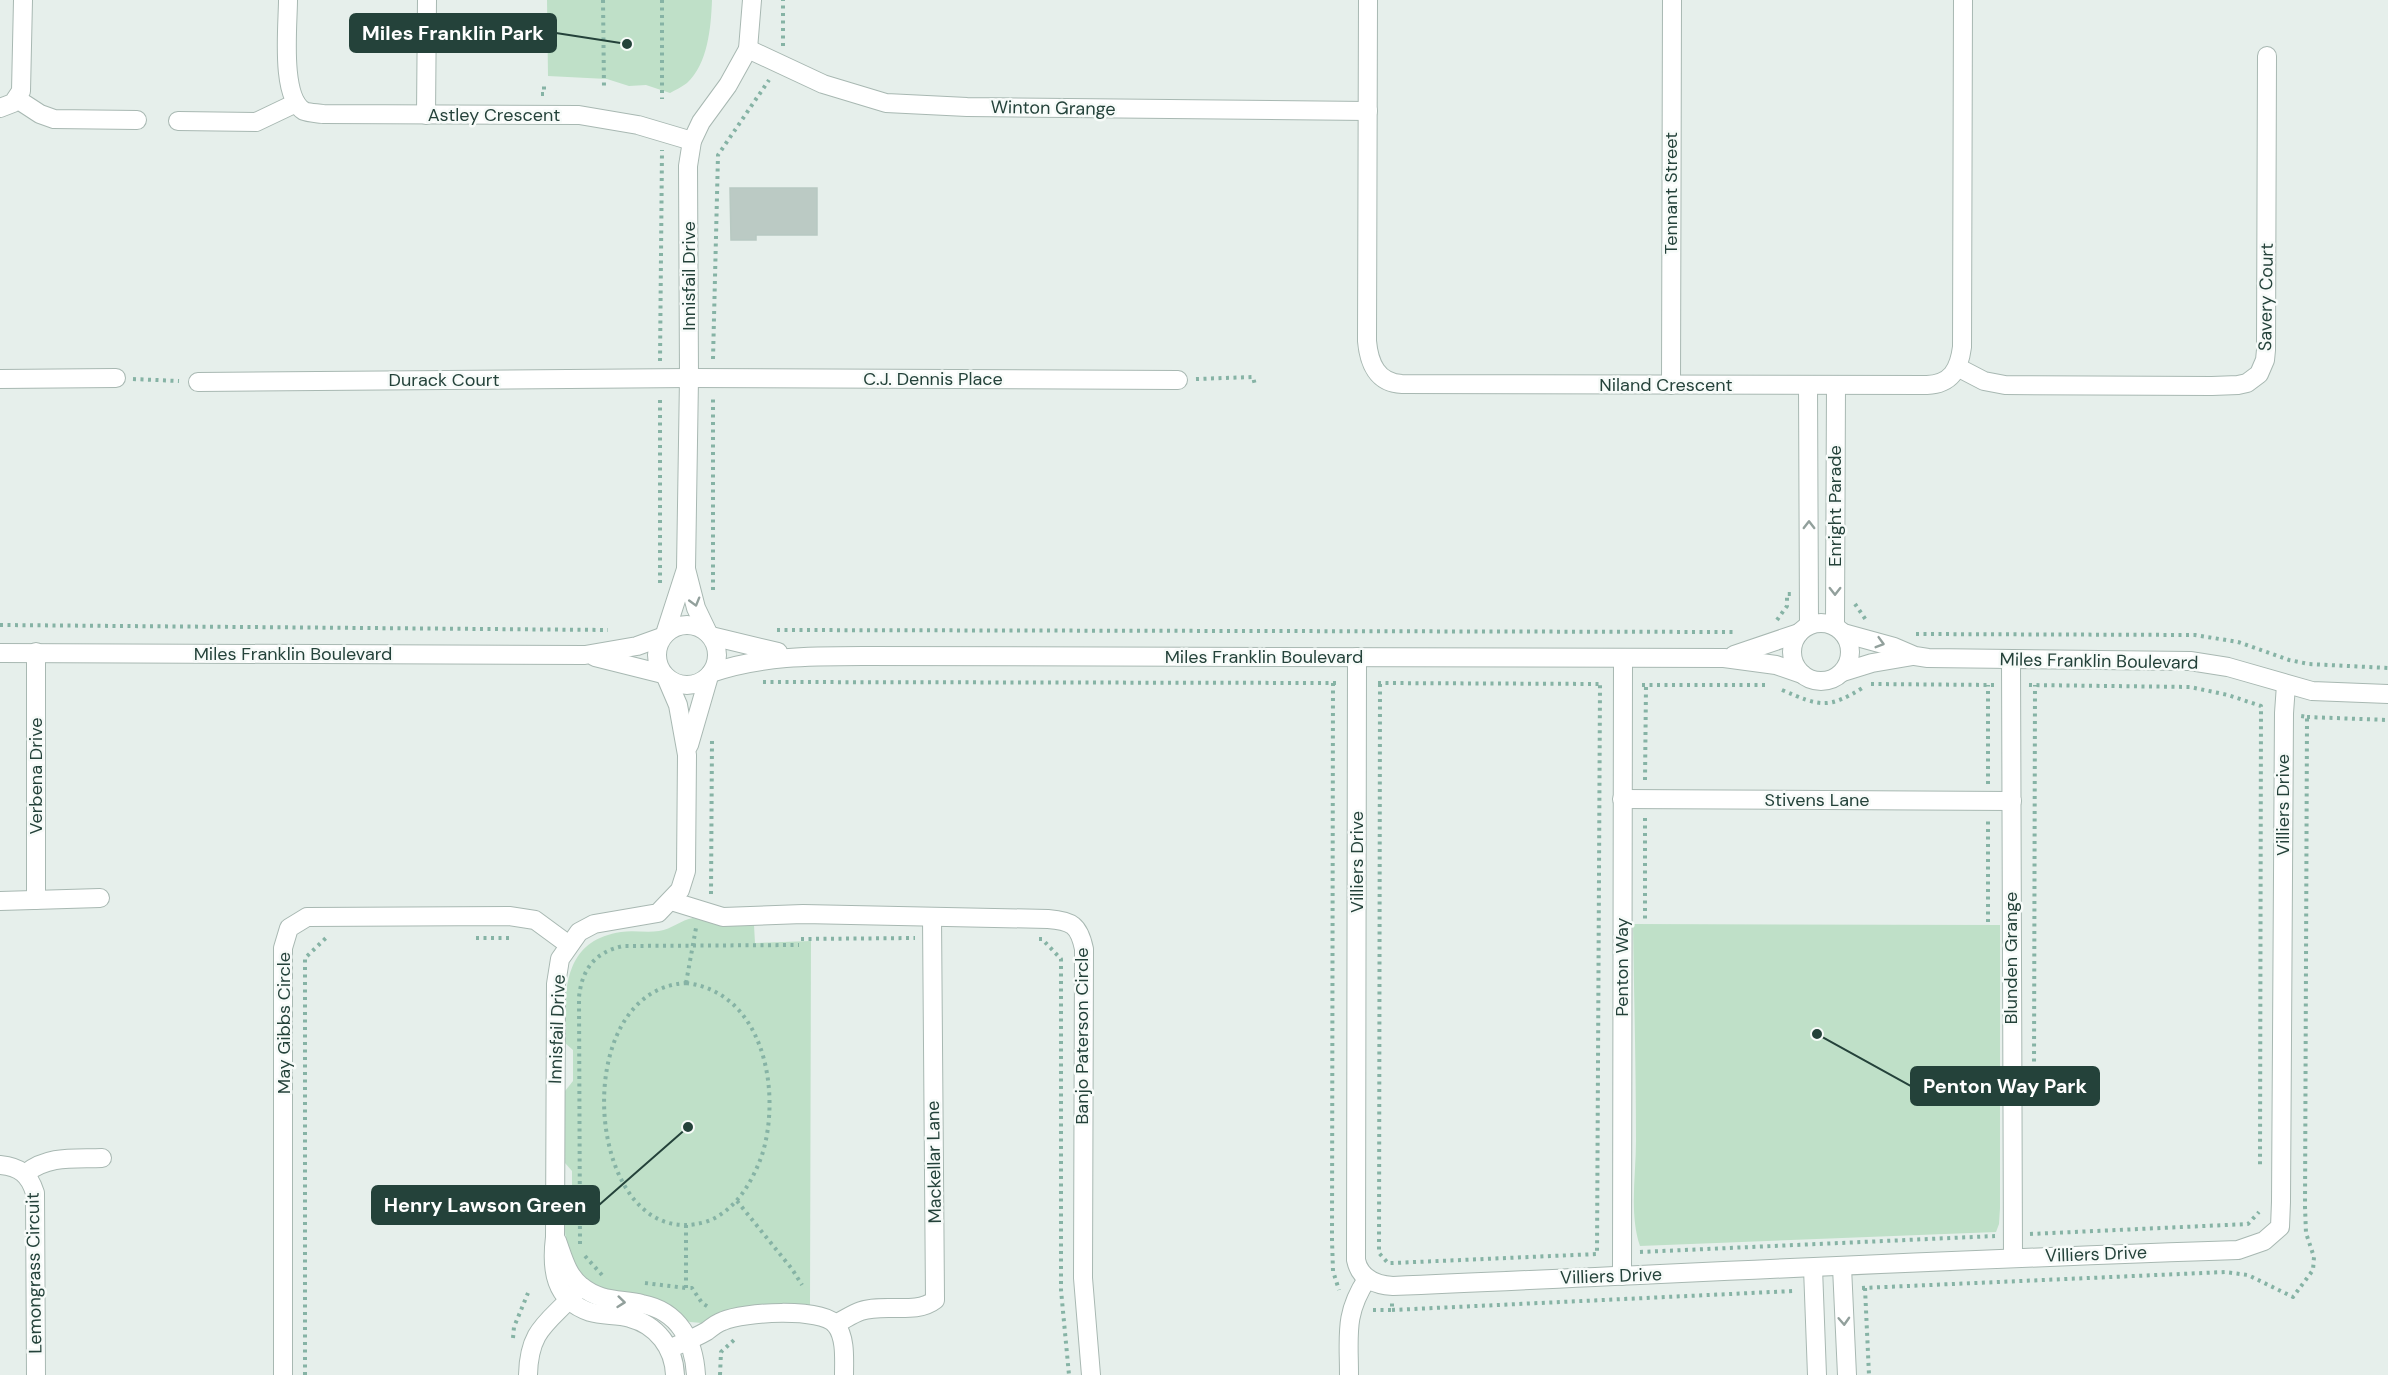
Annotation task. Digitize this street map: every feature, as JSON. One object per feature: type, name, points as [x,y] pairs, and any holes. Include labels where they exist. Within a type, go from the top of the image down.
[{"type":"street","points":[[0,108],[6,107],[17,99],[23,81],[23,0]]},
{"type":"street","points":[[178,121],[256,122],[296,103],[290,90],[288,74],[288,0]]},
{"type":"street","points":[[426,115],[427,0]]},
{"type":"street","name":"Innisfail Drive","points":[[710,635],[696,608],[686,569],[689,378],[688,166],[692,141],[701,122],[728,85],[748,49],[752,0]]},
{"type":"street","name":"Niland Crescent","points":[[1368,0],[1367,341],[1371,362],[1378,375],[1387,381],[1396,383],[1934,385],[1950,379],[1959,368]]},
{"type":"street","name":"Tennant Street","points":[[1671,385],[1672,0]]},
{"type":"street","points":[[1959,368],[1962,347],[1963,0]]},
{"type":"street","name":"Winton Grange","points":[[748,49],[778,65],[823,84],[886,103],[967,108],[1368,111]]},
{"type":"street","name":"Savery Court","points":[[1959,368],[1984,381],[2005,385],[2227,386],[2247,383],[2259,374],[2265,360],[2266,350],[2267,56]]},
{"type":"street","points":[[17,99],[40,114],[54,119],[137,120]]},
{"type":"street","name":"Astley Crescent","points":[[296,103],[305,111],[323,114],[579,116],[638,125],[692,141]]},
{"type":"street","points":[[0,379],[116,378]]},
{"type":"street","name":"C.J. Dennis Place","points":[[689,378],[1178,380]]},
{"type":"street","name":"Durack Court","points":[[198,381],[689,378]]},
{"type":"street","name":"Enright Parade","points":[[1804,629],[1809,594],[1808,385]]},
{"type":"street","name":"Enright Parade","points":[[1836,385],[1834,594],[1839,629]]},
{"type":"street","name":"Innisfail Drive","points":[[664,635],[686,569]]},
{"type":"street","points":[[1826,623],[1839,629],[1848,640],[1850,656],[1843,672],[1827,681],[1818,681],[1802,674],[1792,658],[1794,640],[1804,629],[1826,623]]},
{"type":"street","points":[[671,901],[680,891],[686,871],[687,755],[678,705],[657,662],[656,655],[664,635],[679,626],[687,625],[702,628],[710,635],[717,655],[695,720],[687,755]]},
{"type":"street","name":"Miles Franklin Boulevard","points":[[1724,658],[1804,629]]},
{"type":"street","name":"Miles Franklin Boulevard","points":[[1839,629],[1915,656],[1949,659],[2190,661],[2228,667],[2312,691],[2388,694]]},
{"type":"street","name":"Miles Franklin Boulevard","points":[[0,653],[585,655],[637,646],[664,635]]},
{"type":"street","name":"Miles Franklin Boulevard","points":[[710,635],[764,650],[804,656]]},
{"type":"street","name":"Verbena Drive","points":[[36,652],[36,900]]},
{"type":"street","name":"Miles Franklin Boulevard","points":[[585,655],[664,675]]},
{"type":"street","name":"Miles Franklin Boulevard","points":[[710,675],[734,665],[804,656],[1724,658],[1776,665],[1802,674]]},
{"type":"street","name":"Miles Franklin Boulevard","points":[[1843,672],[1872,663],[1915,656]]},
{"type":"street","name":"Villiers Drive","points":[[1357,657],[1356,1260],[1357,1266],[1367,1279],[1374,1283],[1393,1286],[1813,1269],[2013,1257],[2238,1250],[2264,1241],[2280,1227],[2286,685]]},
{"type":"street","name":"Penton Way","points":[[1622,1276],[1623,658]]},
{"type":"street","name":"Blunden Grange","points":[[2011,659],[2013,1257]]},
{"type":"street","points":[[664,675],[672,682],[687,686],[702,681],[710,675]]},
{"type":"street","name":"Stivens Lane","points":[[1622,799],[2012,801]]},
{"type":"street","points":[[0,901],[100,898]]},
{"type":"street","name":"Innisfail Drive","points":[[568,1300],[553,1270],[556,984],[560,959],[579,932],[594,924],[658,913],[671,901]]},
{"type":"street","name":"Banjo Paterson Circle","points":[[671,901],[723,917],[803,914],[1065,920],[1076,926],[1084,949],[1083,1278],[1091,1375]]},
{"type":"street","name":"May Gibbs Circle","points":[[283,1375],[283,948],[289,928],[308,917],[509,916],[535,920],[569,945]]},
{"type":"street","name":"Mackellar Lane","points":[[836,1324],[860,1311],[878,1308],[927,1307],[935,1300],[932,917]]},
{"type":"street","name":"Lemongrass Circuit","points":[[26,1173],[36,1165],[49,1160],[102,1158]]},
{"type":"street","name":"Lemongrass Circuit","points":[[0,1165],[26,1173],[33,1185],[36,1203],[36,1375]]},
{"type":"street","name":"Innisfail Drive","points":[[555,1237],[565,1263],[580,1286]]},
{"type":"street","points":[[1842,1267],[1847,1375]]},
{"type":"street","points":[[1813,1269],[1817,1375]]},
{"type":"street","points":[[1349,1375],[1350,1313],[1356,1296],[1367,1279]]},
{"type":"street","points":[[528,1375],[530,1349],[536,1335],[580,1286],[612,1301],[640,1303],[662,1311],[677,1323],[690,1340],[696,1375]]},
{"type":"street","points":[[568,1300],[590,1312],[628,1317],[647,1324],[657,1332],[669,1349],[675,1375]]},
{"type":"street","points":[[669,1349],[690,1340],[722,1321],[741,1316],[802,1313],[823,1316],[836,1324],[841,1335],[844,1375]]},
{"type":"path","points":[[603,0],[604,88]]},
{"type":"path","points":[[662,0],[662,99]]},
{"type":"path","points":[[696,608],[712,607],[715,222],[718,155],[778,65],[783,45],[783,0]]},
{"type":"path","points":[[532,94],[544,94],[544,85]]},
{"type":"path","points":[[1178,380],[1253,377],[1255,385]]},
{"type":"path","points":[[116,378],[198,381]]},
{"type":"path","points":[[1775,623],[1787,606],[1787,594],[1809,594]]},
{"type":"path","points":[[1834,594],[1856,594],[1855,605],[1872,624],[1872,641]]},
{"type":"path","points":[[0,625],[613,630]]},
{"type":"path","points":[[772,630],[1734,632],[1744,630]]},
{"type":"path","points":[[1912,634],[2195,635],[2238,642],[2289,660],[2309,664],[2388,668]]},
{"type":"path","points":[[1871,685],[1872,663]]},
{"type":"path","points":[[759,682],[1769,686]]},
{"type":"path","points":[[1380,684],[1379,1253],[1388,1263],[2248,1224],[2259,1214],[2259,1202]]},
{"type":"path","points":[[1598,1254],[1600,684]]},
{"type":"path","points":[[1780,689],[1818,704],[1843,699],[1864,686],[1871,685],[2190,687],[2307,717],[2388,720]]},
{"type":"path","points":[[2034,1079],[2035,685]]},
{"type":"path","points":[[2260,1167],[2261,706]]},
{"type":"path","points":[[1843,1290],[2225,1272],[2248,1275],[2293,1297],[2313,1270],[2314,1257],[2306,1233],[2307,717]]},
{"type":"path","points":[[686,983],[695,930],[706,913],[712,892],[712,729]]},
{"type":"path","points":[[305,1375],[305,958],[326,937],[338,937]]},
{"type":"path","points":[[467,938],[514,938]]},
{"type":"path","points":[[801,939],[932,938]]},
{"type":"path","points":[[1031,939],[1042,939],[1061,959],[1061,1290],[1069,1375]]},
{"type":"path","points":[[610,1278],[596,1270],[583,1253],[579,1232],[580,986],[583,975],[593,959],[611,949],[623,946],[799,945]]},
{"type":"path","points":[[686,983],[700,985],[721,993],[744,1014],[756,1040],[766,1068],[770,1112],[765,1140],[753,1176],[737,1201],[716,1217],[686,1225],[671,1223],[650,1213],[625,1187],[610,1154],[603,1103],[609,1061],[631,1012],[659,989],[686,983]]},
{"type":"path","points":[[737,1201],[792,1269],[802,1285]]},
{"type":"path","points":[[2033,1222],[2033,1234]]},
{"type":"path","points":[[686,1225],[686,1288]]},
{"type":"path","points":[[1792,1245],[1793,1292]]},
{"type":"path","points":[[641,1282],[692,1288],[702,1303],[715,1311],[734,1340],[721,1352],[720,1375]]},
{"type":"path","points":[[1865,1288],[1869,1375]]},
{"type":"path","points":[[1392,1310],[1813,1292]]},
{"type":"green space","points":[[547,0],[712,0],[711,22],[704,56],[700,66],[687,83],[670,93],[646,85],[629,86],[607,79],[548,76]]},
{"type":"green space","points":[[693,918],[719,924],[754,925],[755,943],[811,941],[810,1306],[739,1307],[702,1323],[690,1322],[609,1294],[582,1275],[572,1261],[568,1250],[564,1215],[572,1206],[572,1171],[565,1163],[565,1091],[573,1081],[573,1050],[565,1043],[565,1007],[570,973],[576,959],[601,937],[621,932],[659,931]]},
{"type":"green space","points":[[1633,924],[2000,925],[2000,1208],[1996,1232],[1640,1246],[1634,1208],[1636,1141]]},
{"type":"building","points":[[730,188],[817,188],[817,235],[756,235],[756,240],[731,240]]},
{"type":"place","name":"Miles Franklin Park","points":[[627,44]]},
{"type":"place","name":"Penton Way Park","points":[[1817,1034]]},
{"type":"place","name":"Henry Lawson Green","points":[[688,1127]]}]
